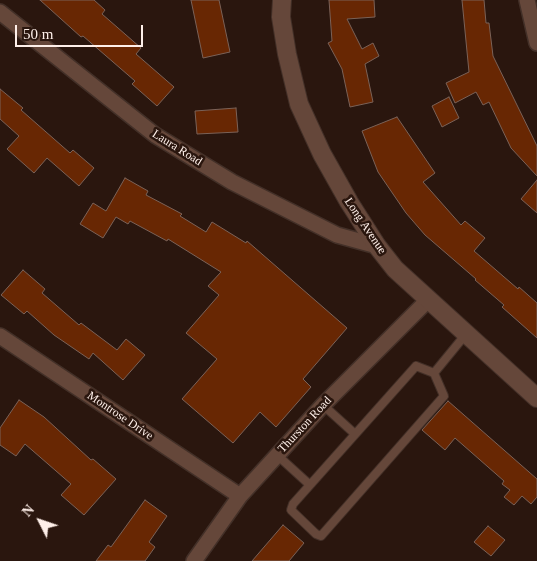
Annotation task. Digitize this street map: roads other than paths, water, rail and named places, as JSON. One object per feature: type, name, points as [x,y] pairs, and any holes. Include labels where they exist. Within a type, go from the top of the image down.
[{"type":"street","name":"Long Avenue","points":[[282,0],[281,17],[287,54],[299,104],[322,154],[377,246],[395,268],[428,300],[537,398]]},
{"type":"street","points":[[527,0],[537,43]]},
{"type":"street","name":"Laura Road","points":[[0,12],[154,135],[232,182],[328,231],[377,246]]},
{"type":"street","name":"Thurston Road","points":[[194,561],[240,496],[323,406],[428,300]]},
{"type":"street","name":"Montrose Drive","points":[[0,336],[240,496]]},
{"type":"lane","points":[[434,373],[466,334]]},
{"type":"lane","points":[[416,366],[434,373],[444,396],[321,536],[316,534],[291,510],[293,504],[355,434],[416,366]]},
{"type":"lane","points":[[323,406],[355,434]]},
{"type":"lane","points":[[277,455],[310,485]]}]
